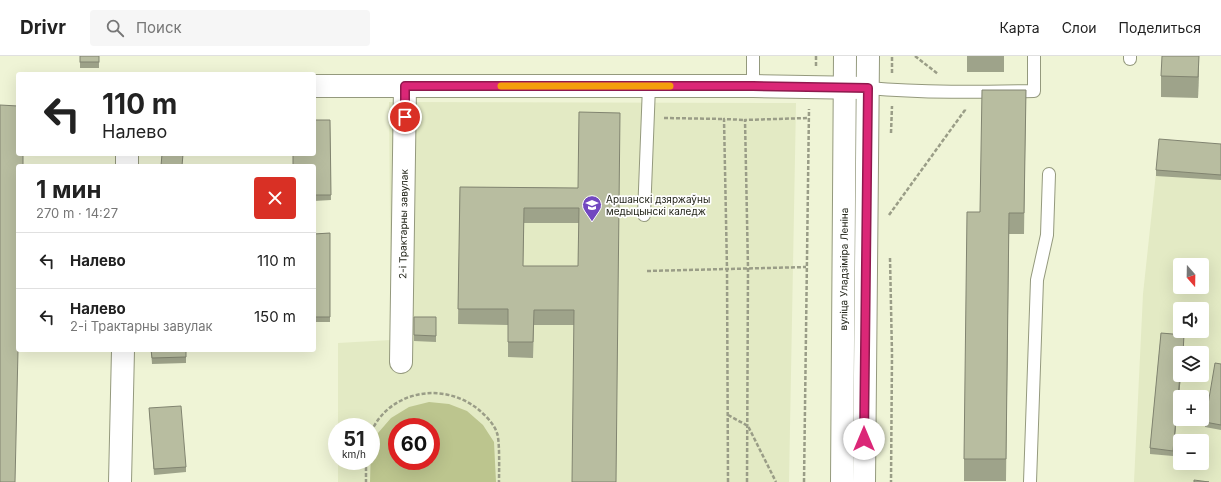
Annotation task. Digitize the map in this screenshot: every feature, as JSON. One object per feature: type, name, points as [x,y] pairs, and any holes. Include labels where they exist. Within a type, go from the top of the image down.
[{"type":"street","name":"вуліца Уладзіміра Леніна","points":[[842,482],[845,56]]},
{"type":"street","points":[[864,482],[868,56]]},
{"type":"street","points":[[316,86],[753,86],[868,88]]},
{"type":"street","name":"2-і Трактарны завулак","points":[[401,362],[405,86]]},
{"type":"street","points":[[120,482],[123,352]]},
{"type":"lane","points":[[753,56],[753,86]]},
{"type":"lane","points":[[868,88],[960,92],[1034,91],[1034,56]]},
{"type":"lane","points":[[644,214],[649,86]]},
{"type":"lane","points":[[1030,482],[1037,280],[1047,235],[1049,174]]},
{"type":"path","points":[[816,56],[816,70]]},
{"type":"path","points":[[891,137],[892,56]]},
{"type":"path","points":[[889,208],[889,215],[965,110],[960,92],[915,56]]},
{"type":"path","points":[[804,482],[808,118],[810,106]]},
{"type":"path","points":[[648,117],[744,120],[808,118]]},
{"type":"path","points":[[724,119],[727,269],[728,482]]},
{"type":"path","points":[[744,120],[748,268],[747,482]]},
{"type":"path","points":[[890,254],[892,354],[891,482]]},
{"type":"path","points":[[647,271],[806,267]]},
{"type":"path","points":[[380,419],[389,409],[407,398],[428,392],[450,394],[470,402],[486,416],[498,434],[499,482]]},
{"type":"path","points":[[727,415],[748,426],[776,482]]},
{"type":"path","points":[[366,470],[366,482]]},
{"type":"shaded area","name":"Аршанскі дзяржаўны медыцынскі каледж","points":[[389,102],[796,103],[789,482],[338,482],[338,470],[380,470],[380,418],[338,418],[338,343],[391,340]]},
{"type":"shaded area","points":[[1159,145],[1221,149],[1221,482],[1134,482],[1143,294]]},
{"type":"shaded area","points":[[429,402],[449,404],[467,411],[483,425],[494,442],[496,482],[370,482],[370,470],[380,470],[380,431],[388,421],[388,470],[440,470],[440,418],[391,418],[409,407]]},
{"type":"building","points":[[80,56],[99,56],[99,62],[80,62]]},
{"type":"building","points":[[1162,56],[1199,56],[1198,77],[1161,76]]},
{"type":"building","points":[[982,90],[1026,90],[1024,213],[1009,213],[1006,459],[964,459],[967,212],[980,212]]},
{"type":"building","points":[[0,105],[16,106],[16,156],[23,156],[23,164],[16,164],[16,352],[18,352],[15,482],[0,482]]},
{"type":"building","points":[[579,112],[620,113],[616,482],[572,482],[574,310],[534,310],[533,342],[508,342],[508,309],[458,309],[460,187],[578,188]],"holes":[[[524,208],[579,208],[578,266],[523,266]]]},
{"type":"building","points":[[316,120],[330,120],[331,195],[316,195],[316,164],[293,164],[293,156],[316,156]]},
{"type":"building","points":[[1159,139],[1221,144],[1221,175],[1156,170]]},
{"type":"building","points":[[162,156],[183,156],[182,164],[161,164]]},
{"type":"building","points":[[330,233],[330,317],[316,317],[316,234]]},
{"type":"building","points":[[414,317],[436,317],[436,336],[414,335]]},
{"type":"building","points":[[1161,333],[1173,334],[1173,338],[1184,338],[1183,346],[1173,346],[1173,382],[1179,382],[1179,390],[1173,390],[1173,426],[1175,426],[1175,434],[1173,434],[1173,451],[1150,448]]},
{"type":"building","points":[[151,352],[186,352],[186,357],[152,358]]},
{"type":"building","points":[[1215,363],[1221,364],[1221,425],[1209,423],[1209,398]]},
{"type":"building","points":[[181,406],[186,467],[154,469],[149,408]]},
{"type":"building","points":[[1194,480],[1209,482],[1194,482]]},
{"type":"slow traffic","points":[[501,86],[670,86]]},
{"type":"place","name":"Аршанскі дзяржаўны медыцынскі каледж","points":[[592,222]]},
{"type":"route","points":[[405,117],[405,86],[753,86],[868,88],[864,439]]}]
